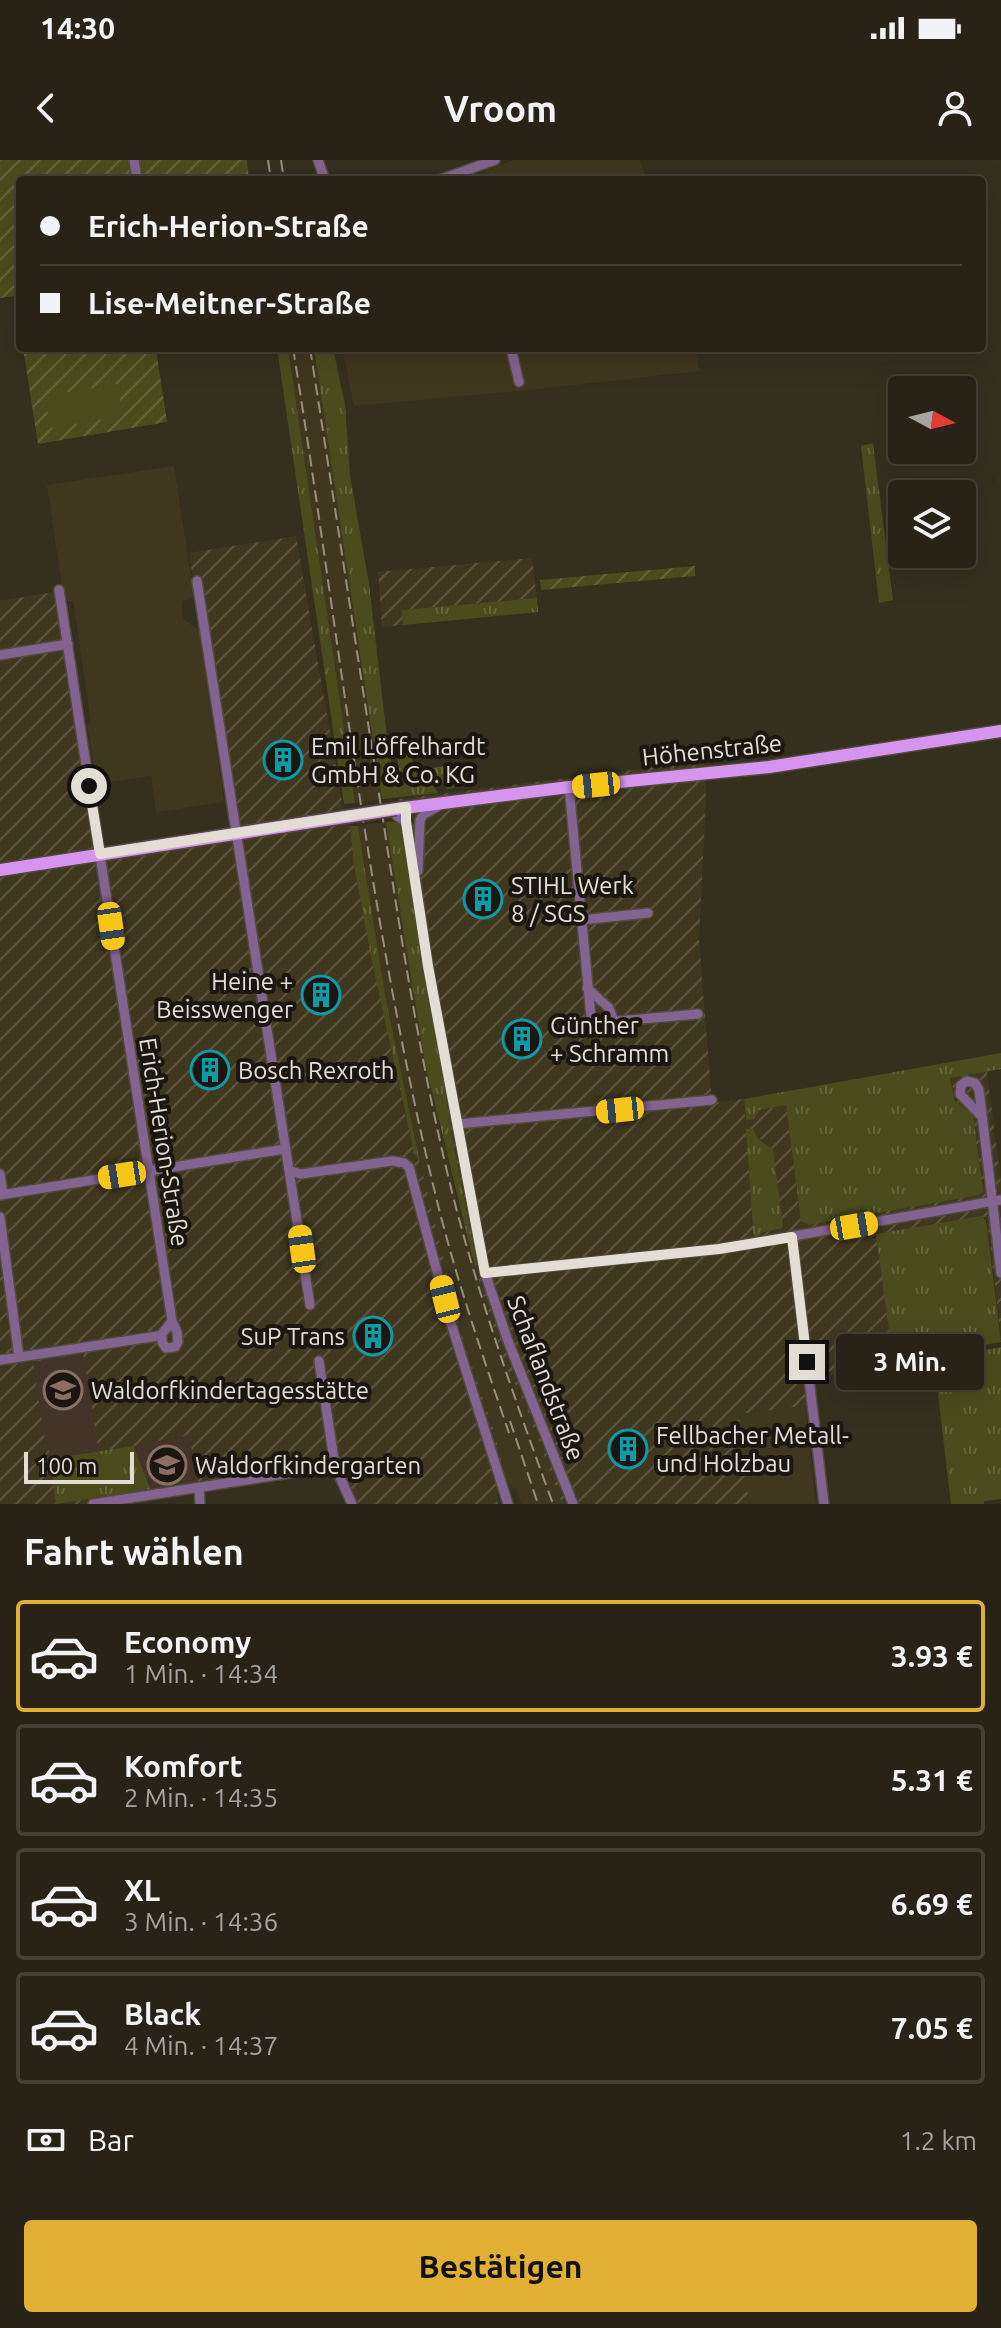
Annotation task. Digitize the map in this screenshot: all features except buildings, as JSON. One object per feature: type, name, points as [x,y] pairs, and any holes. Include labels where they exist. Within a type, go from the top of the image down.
[{"type":"main road","name":"Höhenstraße","points":[[0,870],[351,816],[401,814],[463,800],[769,767],[1001,731]]},
{"type":"street","points":[[466,176],[495,160]]},
{"type":"street","points":[[512,352],[519,382]]},
{"type":"street","points":[[197,581],[310,1305]]},
{"type":"street","name":"Erich-Herion-Straße","points":[[59,590],[148,1171],[172,1321],[178,1338],[175,1347],[170,1349],[163,1346],[160,1335]]},
{"type":"street","points":[[0,655],[68,644]]},
{"type":"street","points":[[569,787],[591,1017],[600,1022],[614,1022],[698,1014]]},
{"type":"street","name":"Schaflandstraße","points":[[418,870],[420,820],[432,809],[463,800]]},
{"type":"street","name":"Schaflandstraße","points":[[419,906],[413,811],[401,814],[485,1273],[573,1504]]},
{"type":"street","points":[[581,920],[648,913]]},
{"type":"street","points":[[587,988],[609,1008],[614,1022]]},
{"type":"street","points":[[458,1124],[712,1100]]},
{"type":"street","points":[[982,1117],[996,1201],[1001,1273]]},
{"type":"street","points":[[0,1174],[2,1194],[285,1149]]},
{"type":"street","points":[[291,1171],[301,1174],[392,1161],[404,1163],[412,1174],[450,1320],[508,1504]]},
{"type":"street","points":[[485,1273],[719,1249],[996,1201]]},
{"type":"street","points":[[0,1217],[19,1357]]},
{"type":"street","points":[[792,1237],[824,1504]]},
{"type":"street","points":[[0,1360],[160,1335],[172,1321]]},
{"type":"street","points":[[319,1361],[335,1466],[352,1504]]},
{"type":"street","points":[[93,1504],[335,1466]]},
{"type":"street","points":[[199,1487],[200,1504]]},
{"type":"shaded area","points":[[513,160],[640,160],[645,176],[472,176]]},
{"type":"shaded area","points":[[289,352],[315,352],[382,799],[355,803]]},
{"type":"shaded area","points":[[343,352],[695,352],[700,371],[529,390],[354,406]]},
{"type":"shaded area","points":[[174,466],[194,595],[183,601],[183,619],[199,630],[224,802],[156,812],[151,776],[97,784],[73,601],[64,601],[47,485]]},
{"type":"shaded area","points":[[296,536],[343,808],[350,826],[354,866],[403,1105],[463,1339],[495,1434],[508,1489],[496,1494],[498,1504],[346,1504],[330,1471],[113,1504],[0,1504],[0,601],[54,592],[94,851],[230,828],[189,553]]},
{"type":"shaded area","points":[[532,558],[537,598],[403,610],[403,625],[382,627],[378,572]]},
{"type":"shaded area","points":[[704,761],[706,799],[699,940],[712,1103],[744,1099],[745,1120],[759,1110],[786,1105],[801,1221],[973,1114],[956,1101],[950,1077],[987,1071],[1001,1183],[1001,1338],[987,1220],[984,1217],[877,1234],[893,1365],[809,1379],[812,1405],[739,1414],[749,1504],[562,1504],[524,1402],[505,1365],[475,1268],[477,1262],[453,1142],[399,799]],"holes":[[[754,1133],[773,1150],[780,1229],[759,1233],[754,1240],[749,1163]]]},
{"type":"shaded area","points":[[386,822],[425,1063],[455,1193],[505,1365],[524,1402],[562,1504],[521,1504],[516,1487],[508,1489],[495,1434],[448,1284],[385,995],[358,826]]},
{"type":"shaded area","name":"Waldorfkindertagesstätte","points":[[83,1354],[99,1452],[52,1459],[44,1435],[33,1362]]},
{"type":"shaded area","points":[[805,1406],[816,1504],[749,1504],[739,1414]]},
{"type":"shaded area","name":"Waldorfkindergarten","points":[[189,1435],[198,1484],[151,1490],[133,1446]]},
{"type":"green space","points":[[0,160],[247,160],[249,176],[16,176],[16,302],[15,296],[0,298]]},
{"type":"green space","points":[[24,352],[156,352],[167,422],[38,444]]},
{"type":"green space","points":[[278,352],[289,352],[355,803],[344,804]]},
{"type":"green space","points":[[315,352],[334,352],[345,405],[350,475],[369,584],[388,746],[395,780],[410,784],[430,782],[438,793],[382,799]]},
{"type":"green space","points":[[117,384],[123,416],[50,428],[45,396]]},
{"type":"green space","points":[[873,443],[893,600],[879,603],[861,446]]},
{"type":"green space","points":[[695,566],[695,576],[541,590],[540,580]]},
{"type":"green space","points":[[537,598],[538,612],[403,625],[402,610]]},
{"type":"green space","points":[[409,738],[413,771],[451,765],[454,788],[447,789],[434,777],[404,777],[399,770],[395,740]]},
{"type":"green space","points":[[386,822],[399,824],[405,842],[453,1142],[477,1262],[475,1268],[425,1063]]},
{"type":"green space","points":[[350,826],[358,826],[385,995],[420,1162],[414,1153],[373,966],[354,866]]},
{"type":"green space","points":[[1001,1053],[1001,1069],[950,1078],[955,1101],[973,1114],[983,1191],[979,1195],[809,1225],[801,1221],[786,1105],[759,1110],[754,1119],[746,1120],[744,1099]]},
{"type":"green space","points":[[746,1129],[753,1129],[758,1138],[773,1150],[783,1226],[760,1233],[760,1240],[754,1241]]},
{"type":"green space","points":[[981,1216],[986,1220],[1001,1342],[893,1361],[876,1234]]},
{"type":"green space","points":[[1001,1347],[1001,1499],[984,1501],[984,1504],[951,1504],[934,1360]]},
{"type":"green space","points":[[133,1446],[151,1490],[56,1504],[50,1459]]},
{"type":"railway","points":[[268,160],[270,176]]},
{"type":"railway","points":[[281,160],[283,176]]},
{"type":"railway","points":[[294,352],[375,891],[415,1106],[440,1213],[509,1433]]},
{"type":"railway","points":[[311,352],[414,1014],[433,1107],[454,1200],[476,1277],[553,1504]]},
{"type":"railway","points":[[510,1421],[538,1504]]},
{"type":"place","name":"Emil Löffelhardt GmbH & Co. KG","points":[[283,760]]},
{"type":"place","name":"STIHL Werk 8 / SGS","points":[[483,899]]},
{"type":"place","name":"Heine + Beisswenger","points":[[321,995]]},
{"type":"place","name":"Günther + Schramm","points":[[522,1039]]},
{"type":"place","name":"Bosch Rexroth","points":[[210,1070]]},
{"type":"place","name":"SuP Trans","points":[[373,1336]]},
{"type":"place","name":"Waldorfkindertagesstätte","points":[[63,1390]]},
{"type":"place","name":"Fellbacher Metall- und Holzbau","points":[[628,1449]]},
{"type":"place","name":"Waldorfkindergarten","points":[[167,1465]]},
{"type":"route","points":[[89,786],[100,854],[406,807],[428,966],[485,1273],[719,1249],[792,1237],[807,1362]]}]
